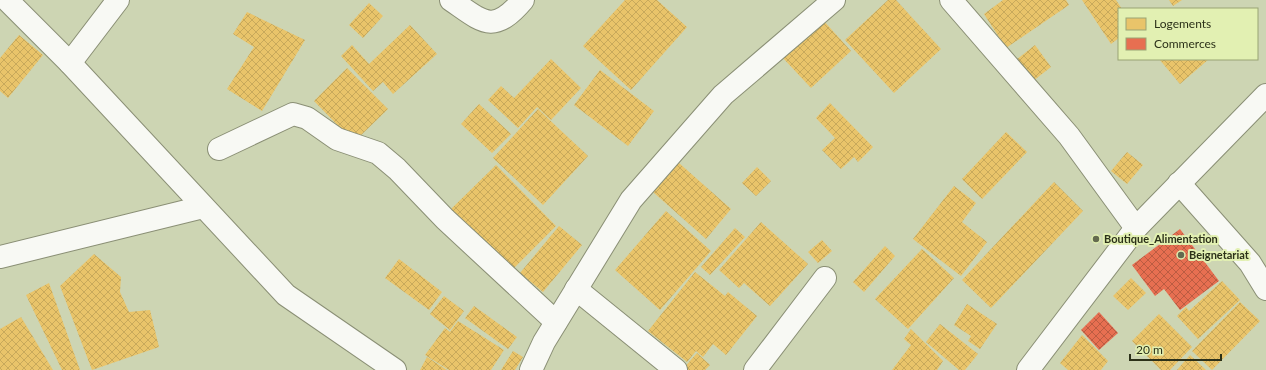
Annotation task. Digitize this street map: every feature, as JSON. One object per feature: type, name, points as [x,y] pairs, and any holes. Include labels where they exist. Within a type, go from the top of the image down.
[{"type":"street","points":[[7,0],[70,63],[286,295],[395,370]]},
{"type":"street","points":[[70,63],[118,0]]},
{"type":"street","points":[[451,0],[482,22],[490,22],[505,18],[523,0]]},
{"type":"street","points":[[531,370],[556,322],[631,200],[723,94],[834,0]]},
{"type":"street","points":[[951,0],[1068,136],[1136,228]]},
{"type":"street","points":[[1028,370],[1136,228],[1266,95]]},
{"type":"street","points":[[220,149],[293,114],[307,118],[337,139],[378,154],[397,169],[445,219],[556,322]]},
{"type":"street","points":[[1179,183],[1250,263],[1266,289]]},
{"type":"street","points":[[0,257],[204,207]]},
{"type":"street","points":[[754,370],[825,278]]},
{"type":"street","points":[[576,289],[676,370]]},
{"type":"building: Logements","points":[[625,0],[657,0],[687,27],[631,90],[583,46]]},
{"type":"building: Logements","points":[[888,0],[896,0],[941,49],[894,93],[845,40]]},
{"type":"building: Logements","points":[[1003,0],[1066,0],[1069,5],[1006,48],[984,14]]},
{"type":"building: Logements","points":[[1082,0],[1116,0],[1121,8],[1118,8],[1118,39],[1111,44]]},
{"type":"building: Logements","points":[[1169,0],[1182,0],[1173,6]]},
{"type":"building: Logements","points":[[369,3],[383,16],[363,38],[349,25]]},
{"type":"building: Logements","points":[[247,12],[305,40],[262,111],[227,89],[254,47],[233,34]]},
{"type":"building: Logements","points":[[822,19],[851,51],[811,88],[782,57]]},
{"type":"building: Logements","points":[[410,25],[437,54],[393,94],[383,82],[373,91],[341,56],[352,45],[369,64]]},
{"type":"building: Logements","points":[[19,35],[43,55],[8,98],[0,91],[0,58]]},
{"type":"building: Logements","points":[[1035,45],[1051,67],[1033,81],[1016,60]]},
{"type":"building: Logements","points":[[551,59],[581,88],[551,120],[537,107],[518,128],[488,100],[501,86],[514,98]]},
{"type":"building: Logements","points":[[1160,60],[1208,60],[1180,84]]},
{"type":"building: Logements","points":[[347,68],[388,109],[354,142],[314,101]]},
{"type":"building: Logements","points":[[600,70],[654,111],[628,146],[574,105]]},
{"type":"building: Logements","points":[[830,103],[873,147],[858,162],[854,157],[841,169],[822,150],[835,138],[816,118]]},
{"type":"building: Logements","points":[[479,104],[511,134],[492,153],[461,124]]},
{"type":"building: Logements","points":[[538,109],[588,156],[543,205],[493,158]]},
{"type":"building: Logements","points":[[1006,132],[1027,152],[982,199],[962,179]]},
{"type":"building: Logements","points":[[1127,152],[1143,165],[1127,184],[1111,171]]},
{"type":"building: Logements","points":[[679,163],[731,209],[706,239],[653,192]]},
{"type":"building: Logements","points":[[496,165],[556,226],[509,273],[449,211]]},
{"type":"building: Logements","points":[[757,167],[771,181],[756,196],[742,183]]},
{"type":"building: Logements","points":[[1054,182],[1083,211],[991,308],[962,280]]},
{"type":"building: Logements","points":[[954,186],[976,203],[962,222],[987,242],[961,276],[913,239]]},
{"type":"building: Logements","points":[[666,211],[711,251],[660,310],[615,270]]},
{"type":"building: Logements","points":[[761,222],[808,264],[770,306],[744,283],[739,288],[719,270]]},
{"type":"building: Logements","points":[[559,226],[582,245],[543,292],[520,273]]},
{"type":"building: Logements","points":[[735,228],[745,237],[710,275],[701,267]]},
{"type":"building: Logements","points":[[822,240],[832,251],[818,263],[808,252]]},
{"type":"building: Logements","points":[[885,246],[895,256],[864,292],[853,282]]},
{"type":"building: Logements","points":[[922,249],[954,278],[908,329],[875,299]]},
{"type":"building: Logements","points":[[94,254],[121,277],[120,292],[129,312],[150,310],[159,347],[92,370],[60,286]]},
{"type":"building: Logements","points":[[399,259],[442,292],[429,310],[385,278]]},
{"type":"building: Logements","points":[[695,272],[725,296],[728,292],[757,316],[726,355],[713,344],[703,357],[696,351],[687,362],[648,331]]},
{"type":"building: Logements","points":[[1131,278],[1146,293],[1128,310],[1113,296]]},
{"type":"building: Logements","points":[[1222,281],[1240,300],[1198,339],[1177,316],[1186,307],[1189,311]]},
{"type":"building: Logements","points":[[49,283],[80,370],[62,370],[26,295]]},
{"type":"building: Logements","points":[[444,296],[464,311],[450,330],[430,314]]},
{"type":"building: Logements","points":[[1240,302],[1260,321],[1212,370],[1192,351]]},
{"type":"building: Logements","points":[[967,304],[997,324],[980,349],[968,341],[971,336],[954,325]]},
{"type":"building: Logements","points":[[474,306],[517,337],[508,349],[465,318]]},
{"type":"building: Logements","points":[[1159,314],[1192,347],[1170,370],[1161,370],[1132,341]]},
{"type":"building: Logements","points":[[21,317],[53,370],[0,370],[0,329]]},
{"type":"building: Logements","points":[[458,321],[504,350],[491,370],[449,370],[425,355],[445,328],[450,332]]},
{"type":"building: Logements","points":[[940,324],[978,354],[965,370],[959,370],[926,342]]},
{"type":"building: Logements","points":[[911,329],[943,361],[937,370],[892,370],[911,345],[904,339]]},
{"type":"building: Logements","points":[[1082,335],[1108,361],[1101,370],[1068,370],[1060,363]]},
{"type":"building: Logements","points":[[513,351],[523,357],[515,370],[501,370]]},
{"type":"building: Logements","points":[[697,353],[710,365],[705,370],[682,370]]},
{"type":"building: Logements","points":[[1190,355],[1206,370],[1177,370]]},
{"type":"building: Logements","points":[[427,357],[447,370],[420,370]]},
{"type":"building: Commerces","points":[[1180,229],[1219,281],[1180,310],[1164,289],[1155,296],[1132,265]]},
{"type":"building: Commerces","points":[[1099,312],[1118,333],[1099,350],[1081,330]]},
{"type":"place","name":"Boutique_Alimentation","points":[[1096,239]]},
{"type":"place","name":"Beignetariat","points":[[1181,255]]}]
